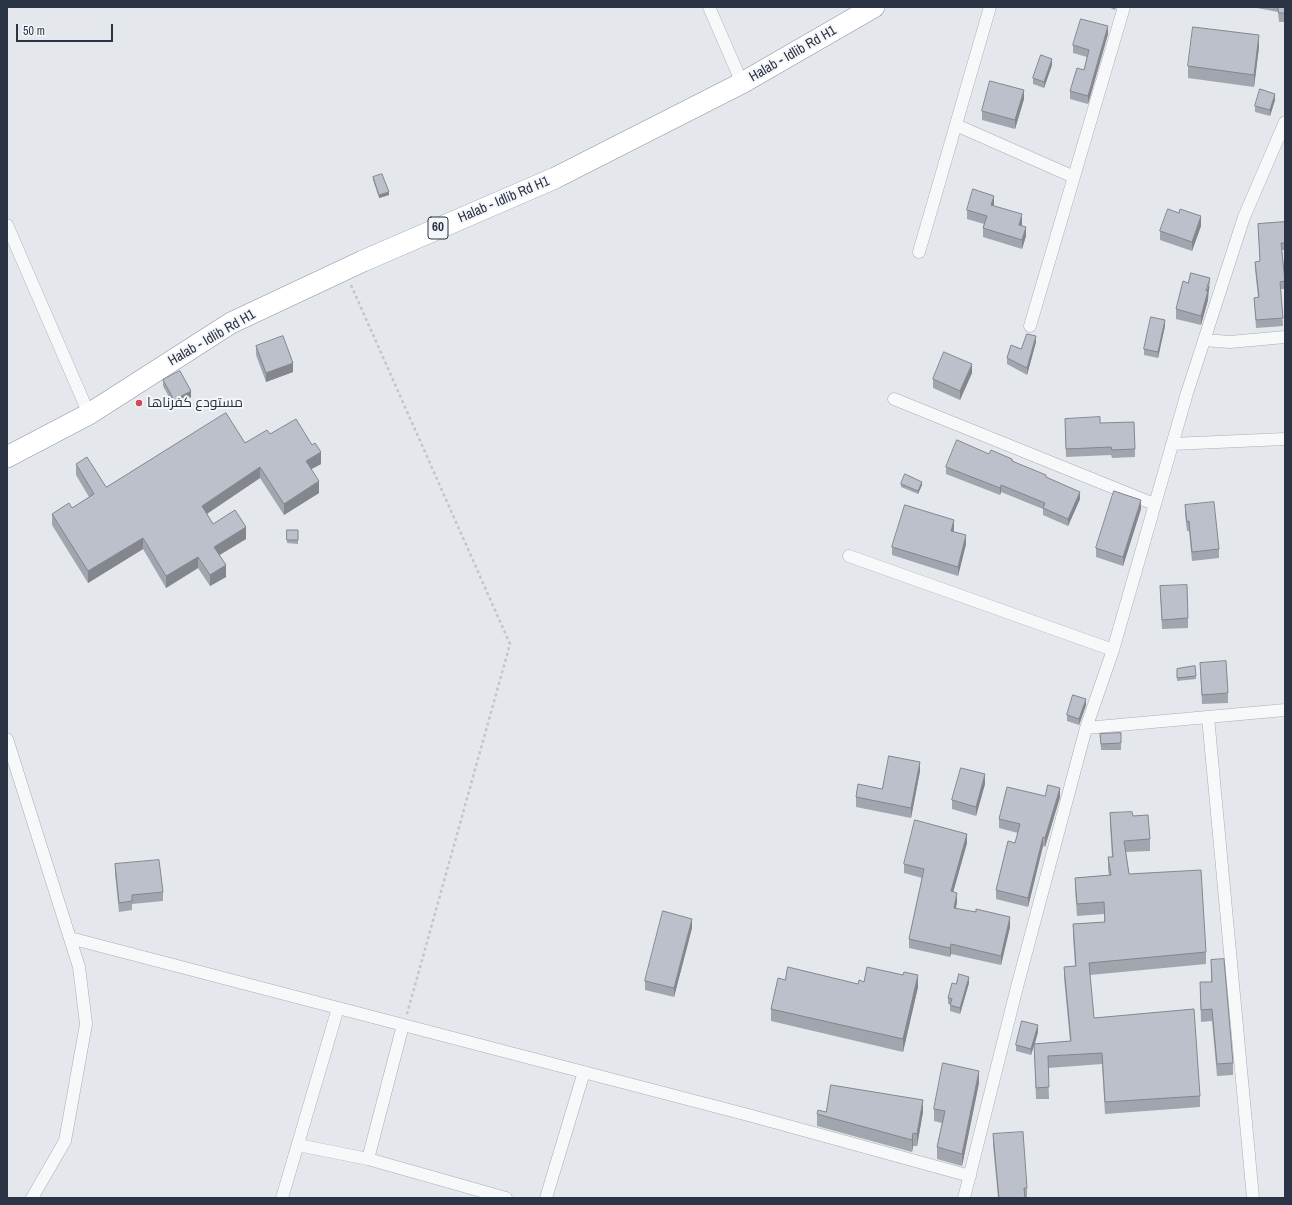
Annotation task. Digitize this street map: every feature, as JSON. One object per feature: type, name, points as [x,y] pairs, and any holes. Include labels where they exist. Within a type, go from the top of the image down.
[{"type":"highway","name":"Halab - Idlib Rd H1","points":[[7,457],[88,414],[231,323],[344,270],[555,178],[742,83],[874,7]]},
{"type":"street","points":[[709,7],[742,83]]},
{"type":"street","points":[[919,252],[990,7]]},
{"type":"street","points":[[1030,326],[1124,7]]},
{"type":"street","points":[[964,1198],[1086,728],[1113,650],[1172,444],[1244,217],[1285,122]]},
{"type":"street","points":[[956,125],[1074,177]]},
{"type":"street","points":[[7,225],[88,414]]},
{"type":"street","points":[[1204,340],[1230,342],[1285,337]]},
{"type":"street","points":[[894,399],[1154,504]]},
{"type":"street","points":[[1172,444],[1285,439]]},
{"type":"street","points":[[849,556],[1113,650]]},
{"type":"street","points":[[1086,728],[1285,710]]},
{"type":"street","points":[[1208,717],[1253,1198]]},
{"type":"street","points":[[7,739],[79,967],[86,1024],[65,1141],[32,1198]]},
{"type":"street","points":[[70,938],[752,1116],[970,1176]]},
{"type":"street","points":[[282,1198],[338,1008]]},
{"type":"street","points":[[368,1159],[403,1026]]},
{"type":"street","points":[[546,1198],[584,1072]]},
{"type":"street","points":[[298,1145],[368,1159],[506,1198]]},
{"type":"path","points":[[344,270],[510,644],[403,1026]]},
{"type":"building","points":[[1278,7],[1285,7],[1285,13],[1279,13]]},
{"type":"building","points":[[1081,19],[1108,26],[1088,96],[1070,91],[1077,68],[1084,70],[1089,50],[1073,45]]},
{"type":"building","points":[[1193,27],[1259,35],[1254,75],[1188,66]]},
{"type":"building","points":[[1041,55],[1052,59],[1044,82],[1033,78]]},
{"type":"building","points":[[990,81],[1024,90],[1015,120],[982,111]]},
{"type":"building","points":[[1260,89],[1275,94],[1270,110],[1255,106]]},
{"type":"building","points":[[382,174],[389,192],[379,195],[373,177]]},
{"type":"building","points":[[973,189],[994,196],[991,205],[1022,214],[1019,225],[1026,227],[1022,240],[983,228],[987,216],[967,210]]},
{"type":"building","points":[[1168,209],[1179,213],[1180,209],[1201,216],[1192,242],[1160,231]]},
{"type":"building","points":[[1285,222],[1285,243],[1281,243],[1285,281],[1280,282],[1283,318],[1256,320],[1254,298],[1259,297],[1255,262],[1260,261],[1258,224]]},
{"type":"building","points":[[1191,273],[1210,278],[1201,316],[1176,309],[1183,281],[1188,283]]},
{"type":"building","points":[[1151,317],[1165,320],[1158,352],[1144,349]]},
{"type":"building","points":[[1027,334],[1036,336],[1027,368],[1007,358],[1011,345],[1021,349]]},
{"type":"building","points":[[283,336],[293,363],[266,373],[256,346]]},
{"type":"building","points":[[944,352],[972,364],[960,391],[933,379]]},
{"type":"building","points":[[180,371],[191,391],[174,400],[163,380]]},
{"type":"building","points":[[226,413],[245,443],[267,430],[270,434],[296,419],[312,445],[315,443],[321,452],[306,461],[319,481],[284,504],[260,467],[202,506],[213,524],[235,510],[246,527],[214,547],[226,565],[210,575],[198,557],[166,576],[143,538],[88,571],[52,514],[69,503],[72,508],[94,494],[76,464],[87,457],[106,487]]},
{"type":"building","points":[[1100,417],[1100,423],[1134,422],[1135,449],[1112,450],[1111,447],[1066,449],[1065,419]]},
{"type":"building","points":[[957,440],[989,454],[991,450],[1080,492],[1068,519],[1043,508],[1045,503],[1001,485],[1000,488],[946,467]]},
{"type":"building","points":[[905,474],[922,482],[918,491],[901,484]]},
{"type":"building","points":[[1114,491],[1141,500],[1123,557],[1096,548]]},
{"type":"building","points":[[1214,502],[1219,549],[1192,552],[1189,521],[1187,522],[1185,505]]},
{"type":"building","points":[[905,505],[954,520],[951,531],[966,535],[958,567],[892,547]]},
{"type":"building","points":[[287,530],[298,530],[298,540],[287,540]]},
{"type":"building","points":[[1187,585],[1188,618],[1162,620],[1160,586]]},
{"type":"building","points":[[1226,661],[1228,693],[1202,695],[1200,663]]},
{"type":"building","points":[[1195,666],[1196,676],[1177,678],[1177,669]]},
{"type":"building","points":[[1073,695],[1086,699],[1079,719],[1067,715]]},
{"type":"building","points":[[1121,733],[1121,743],[1101,744],[1100,734]]},
{"type":"building","points":[[889,756],[920,762],[911,808],[856,797],[858,784],[882,789]]},
{"type":"building","points":[[961,768],[985,774],[976,807],[952,800]]},
{"type":"building","points":[[1048,785],[1060,788],[1045,838],[1043,837],[1028,898],[996,890],[1008,841],[1015,843],[1020,824],[999,819],[1007,787],[1045,796]]},
{"type":"building","points":[[1132,812],[1133,816],[1148,815],[1150,839],[1124,841],[1129,874],[1201,870],[1206,952],[1089,963],[1094,1018],[1194,1009],[1200,1096],[1105,1102],[1102,1053],[1048,1056],[1049,1087],[1036,1088],[1034,1044],[1071,1041],[1064,967],[1076,966],[1073,924],[1105,922],[1104,902],[1077,904],[1075,878],[1111,875],[1108,857],[1113,857],[1110,813]]},
{"type":"building","points":[[915,820],[967,834],[951,891],[957,893],[954,908],[976,912],[976,909],[1010,917],[1001,956],[951,944],[950,948],[909,939],[924,869],[904,864]]},
{"type":"building","points":[[159,860],[163,892],[132,895],[132,901],[119,903],[115,864]]},
{"type":"building","points":[[663,911],[692,919],[674,988],[645,981]]},
{"type":"building","points":[[1224,959],[1233,1063],[1217,1064],[1212,1009],[1201,1010],[1200,982],[1212,982],[1211,960]]},
{"type":"building","points":[[788,967],[858,984],[859,980],[864,982],[867,967],[903,975],[904,972],[918,975],[903,1039],[771,1009],[778,978],[785,980]]},
{"type":"building","points":[[959,974],[969,977],[960,1008],[950,1005],[952,999],[948,998],[952,983],[956,984]]},
{"type":"building","points":[[1022,1021],[1038,1025],[1031,1049],[1016,1045]]},
{"type":"building","points":[[943,1063],[979,1071],[962,1154],[937,1147],[945,1111],[934,1109]]},
{"type":"building","points":[[831,1085],[923,1100],[917,1134],[913,1133],[912,1140],[817,1114],[818,1110],[826,1112]]},
{"type":"building","points":[[1023,1132],[1027,1188],[1024,1188],[1025,1198],[999,1198],[993,1134]]},
{"type":"place","name":"مستودع كفرناها","points":[[139,403]]}]
